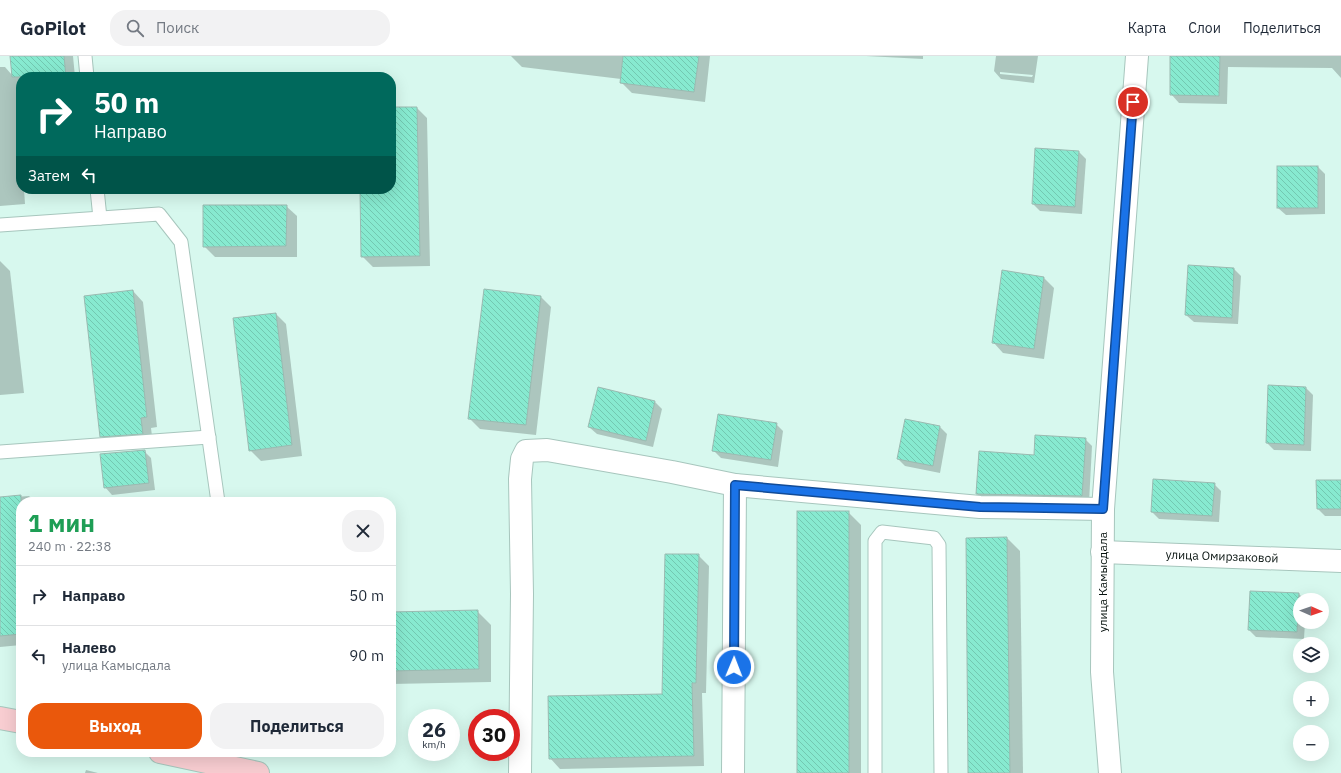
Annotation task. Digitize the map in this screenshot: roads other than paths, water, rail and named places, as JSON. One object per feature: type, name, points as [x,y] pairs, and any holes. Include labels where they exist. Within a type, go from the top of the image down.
[{"type":"main road","points":[[0,718],[16,721]]},
{"type":"main road","points":[[213,758],[258,773]]},
{"type":"street","name":"улица Камысдала","points":[[1110,773],[1102,672],[1103,509],[1137,56]]},
{"type":"street","points":[[520,773],[522,594],[520,479],[522,459],[526,451],[547,450],[672,472],[735,485],[980,507],[1103,509]]},
{"type":"street","points":[[733,773],[735,485]]},
{"type":"street","name":"улица Омирзаковой","points":[[1102,552],[1341,561]]},
{"type":"lane","points":[[85,56],[87,72]]},
{"type":"lane","points":[[98,194],[100,218]]},
{"type":"lane","points":[[0,225],[159,214],[181,242],[217,497]]},
{"type":"lane","points":[[0,452],[209,437]]},
{"type":"lane","points":[[875,773],[875,541],[882,532],[934,538],[939,545],[941,773]]}]
